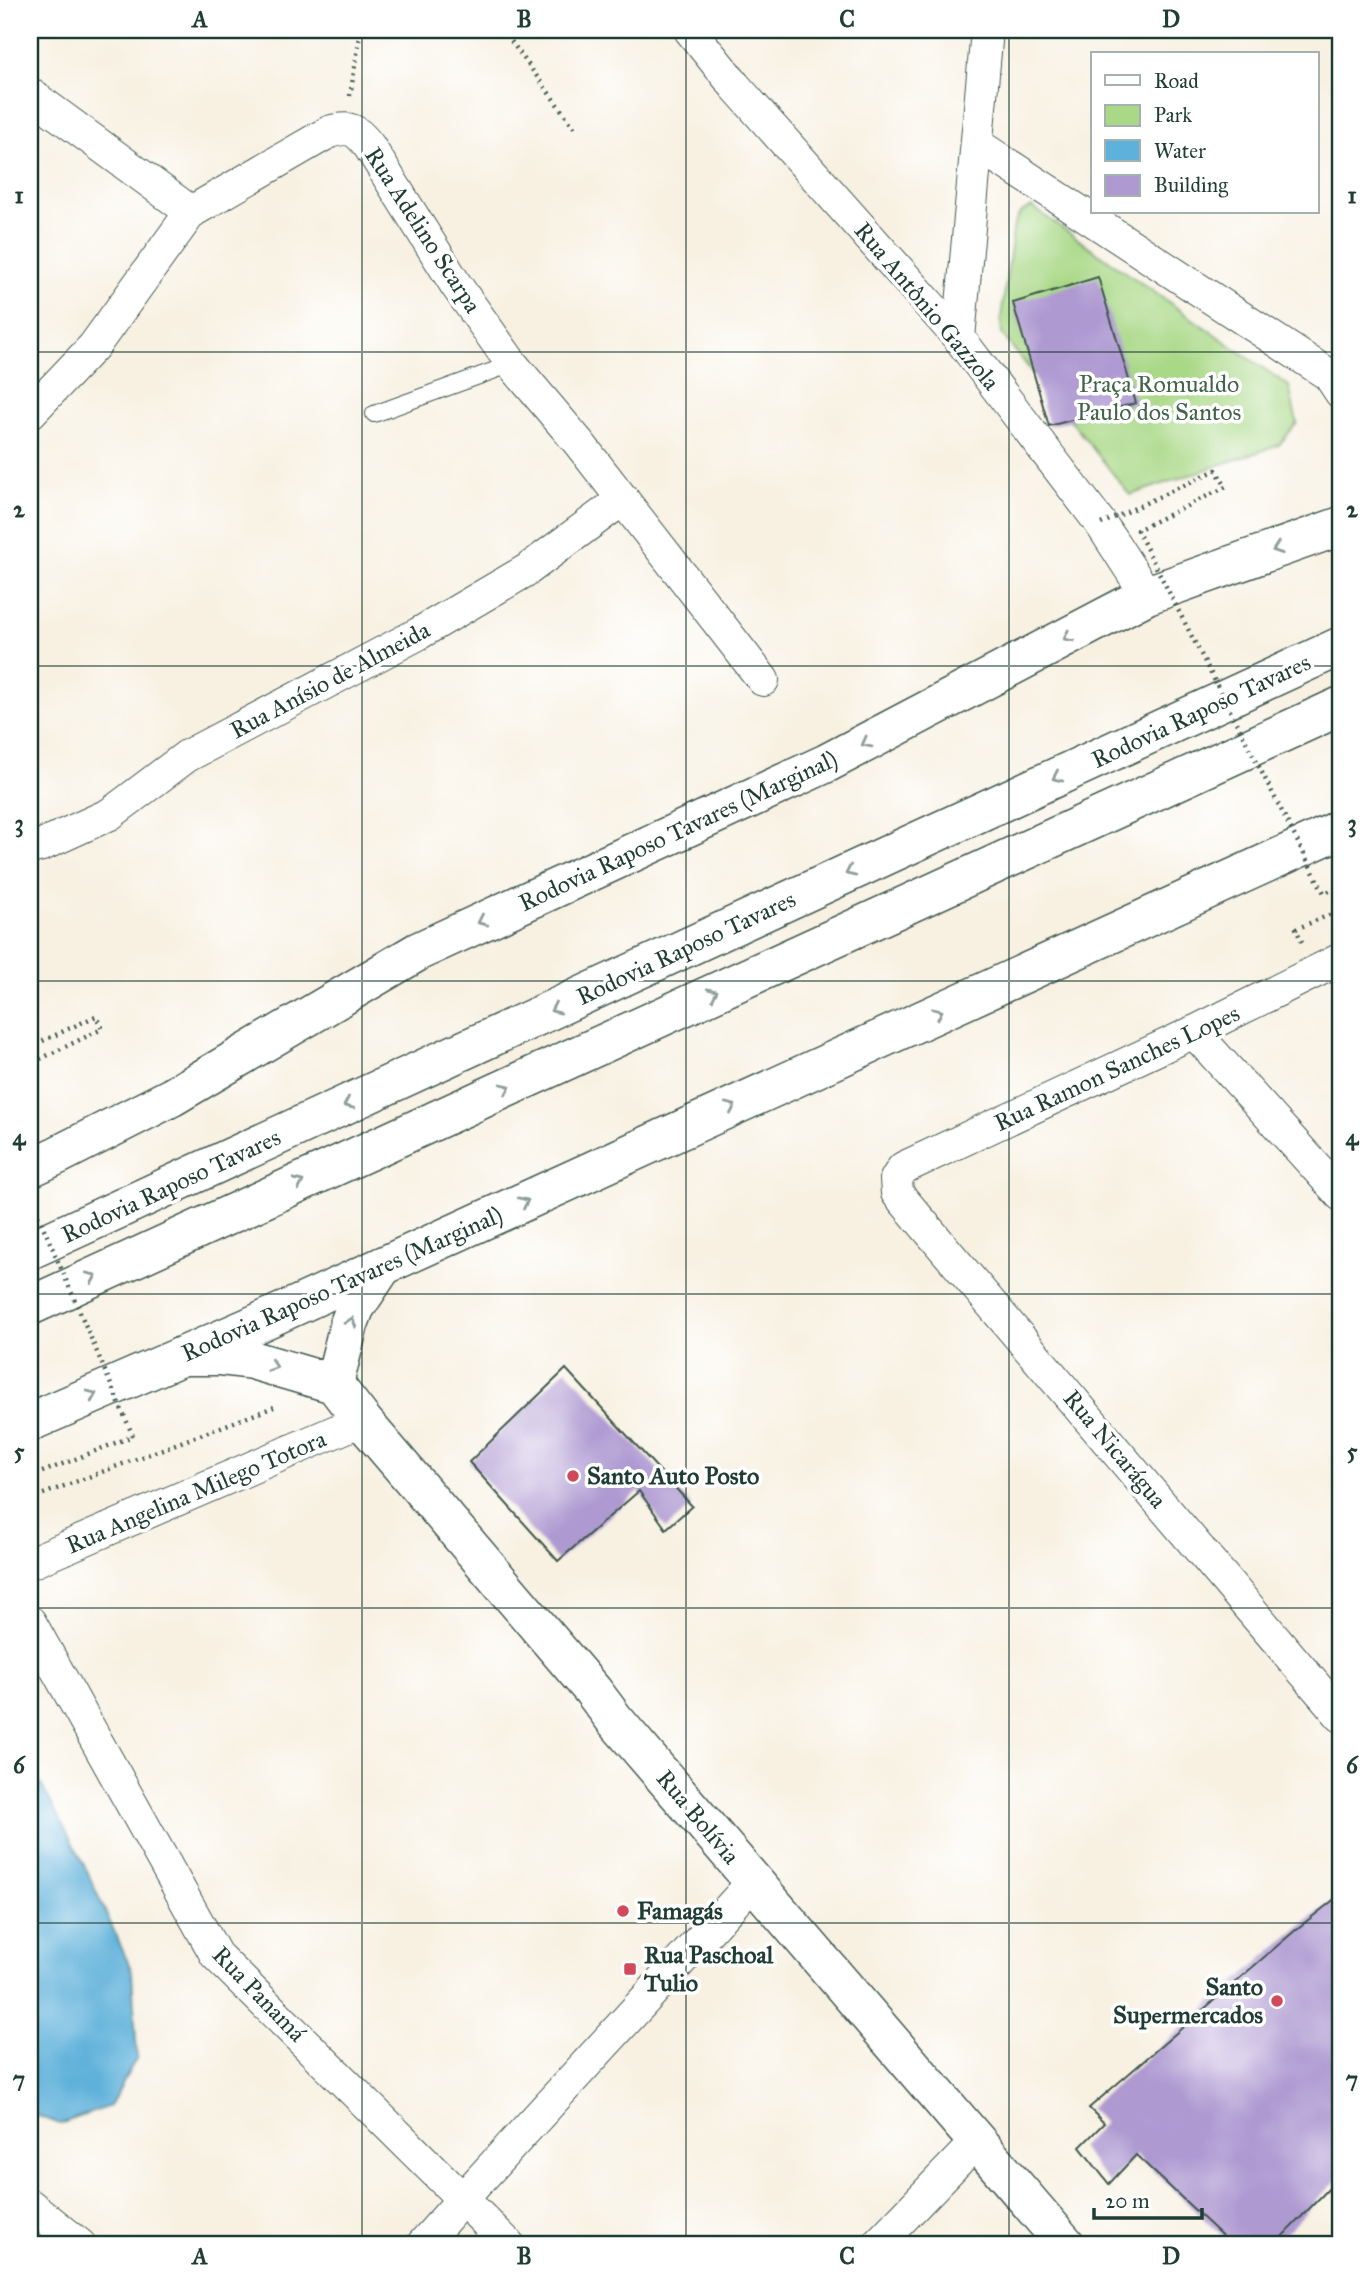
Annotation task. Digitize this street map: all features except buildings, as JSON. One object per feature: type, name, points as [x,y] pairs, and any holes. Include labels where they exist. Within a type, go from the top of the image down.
[{"type":"main road","name":"Rodovia Raposo Tavares (Marginal)","points":[[30,1168],[172,1097],[419,951],[827,764],[1147,595],[1341,526]]},
{"type":"main road","name":"Rodovia Raposo Tavares","points":[[30,1250],[1341,646]]},
{"type":"main road","name":"Rodovia Raposo Tavares","points":[[30,1306],[1341,706]]},
{"type":"main road","name":"Rodovia Raposo Tavares (Marginal)","points":[[30,1422],[383,1266],[1341,829]]},
{"type":"main road","points":[[182,1356],[219,1356],[252,1360],[334,1384],[355,1308],[383,1266]]},
{"type":"main road","name":"Rua Bolívia","points":[[334,1384],[753,1882],[1066,2245]]},
{"type":"street","name":"Rua Antônio Gazzola","points":[[690,30],[736,86],[959,338],[1101,524],[1147,595]]},
{"type":"street","points":[[959,338],[987,30]]},
{"type":"street","points":[[30,94],[191,212]]},
{"type":"street","name":"Rua Adelino Scarpa","points":[[36,397],[94,346],[191,212],[329,132],[344,127],[359,133],[369,146],[456,285],[512,364],[623,499],[763,680]]},
{"type":"street","points":[[978,145],[1329,375],[1341,393]]},
{"type":"street","name":"Rua Anísio de Almeida","points":[[30,848],[110,814],[187,756],[418,634],[527,570],[623,499]]},
{"type":"street","name":"Rua Ramon Sanches Lopes","points":[[896,1179],[903,1168],[1194,1032],[1341,959]]},
{"type":"street","points":[[1194,1032],[1341,1195]]},
{"type":"street","name":"Rua Nicarágua","points":[[896,1179],[897,1193],[1337,1700]]},
{"type":"street","name":"Rua Angelina Milego Totora","points":[[30,1563],[362,1420]]},
{"type":"street","name":"Rua Panamá","points":[[30,1622],[216,1955],[509,2245]]},
{"type":"street","points":[[422,2245],[753,1882]]},
{"type":"street","points":[[877,2245],[976,2142]]},
{"type":"street","points":[[30,2206],[80,2245]]},
{"type":"lane","points":[[374,414],[512,364]]},
{"type":"path","points":[[344,127],[361,30]]},
{"type":"path","points":[[503,30],[576,130]]},
{"type":"path","points":[[1101,524],[1216,470],[1226,487],[1137,530],[1324,893],[1341,887]]},
{"type":"path","points":[[30,1046],[96,1016],[102,1029],[30,1064]]},
{"type":"path","points":[[30,1196],[133,1436],[30,1476]]},
{"type":"path","points":[[30,1499],[334,1384]]},
{"type":"green space","name":"Praça Romualdo Paulo dos Santos","points":[[1032,207],[1289,386],[1297,423],[1279,445],[1130,495],[1002,334],[1001,318],[1014,225],[1020,213]]},
{"type":"water","points":[[30,1764],[82,1860],[132,1971],[137,2057],[110,2106],[60,2124],[30,2113]]},
{"type":"place","name":"Santo Auto Posto","points":[[573,1476]]},
{"type":"place","name":"Famagás","points":[[623,1911]]},
{"type":"place","name":"Rua Paschoal Tulio","points":[[630,1969]]},
{"type":"place","name":"Santo Supermercados","points":[[1277,2001]]}]
